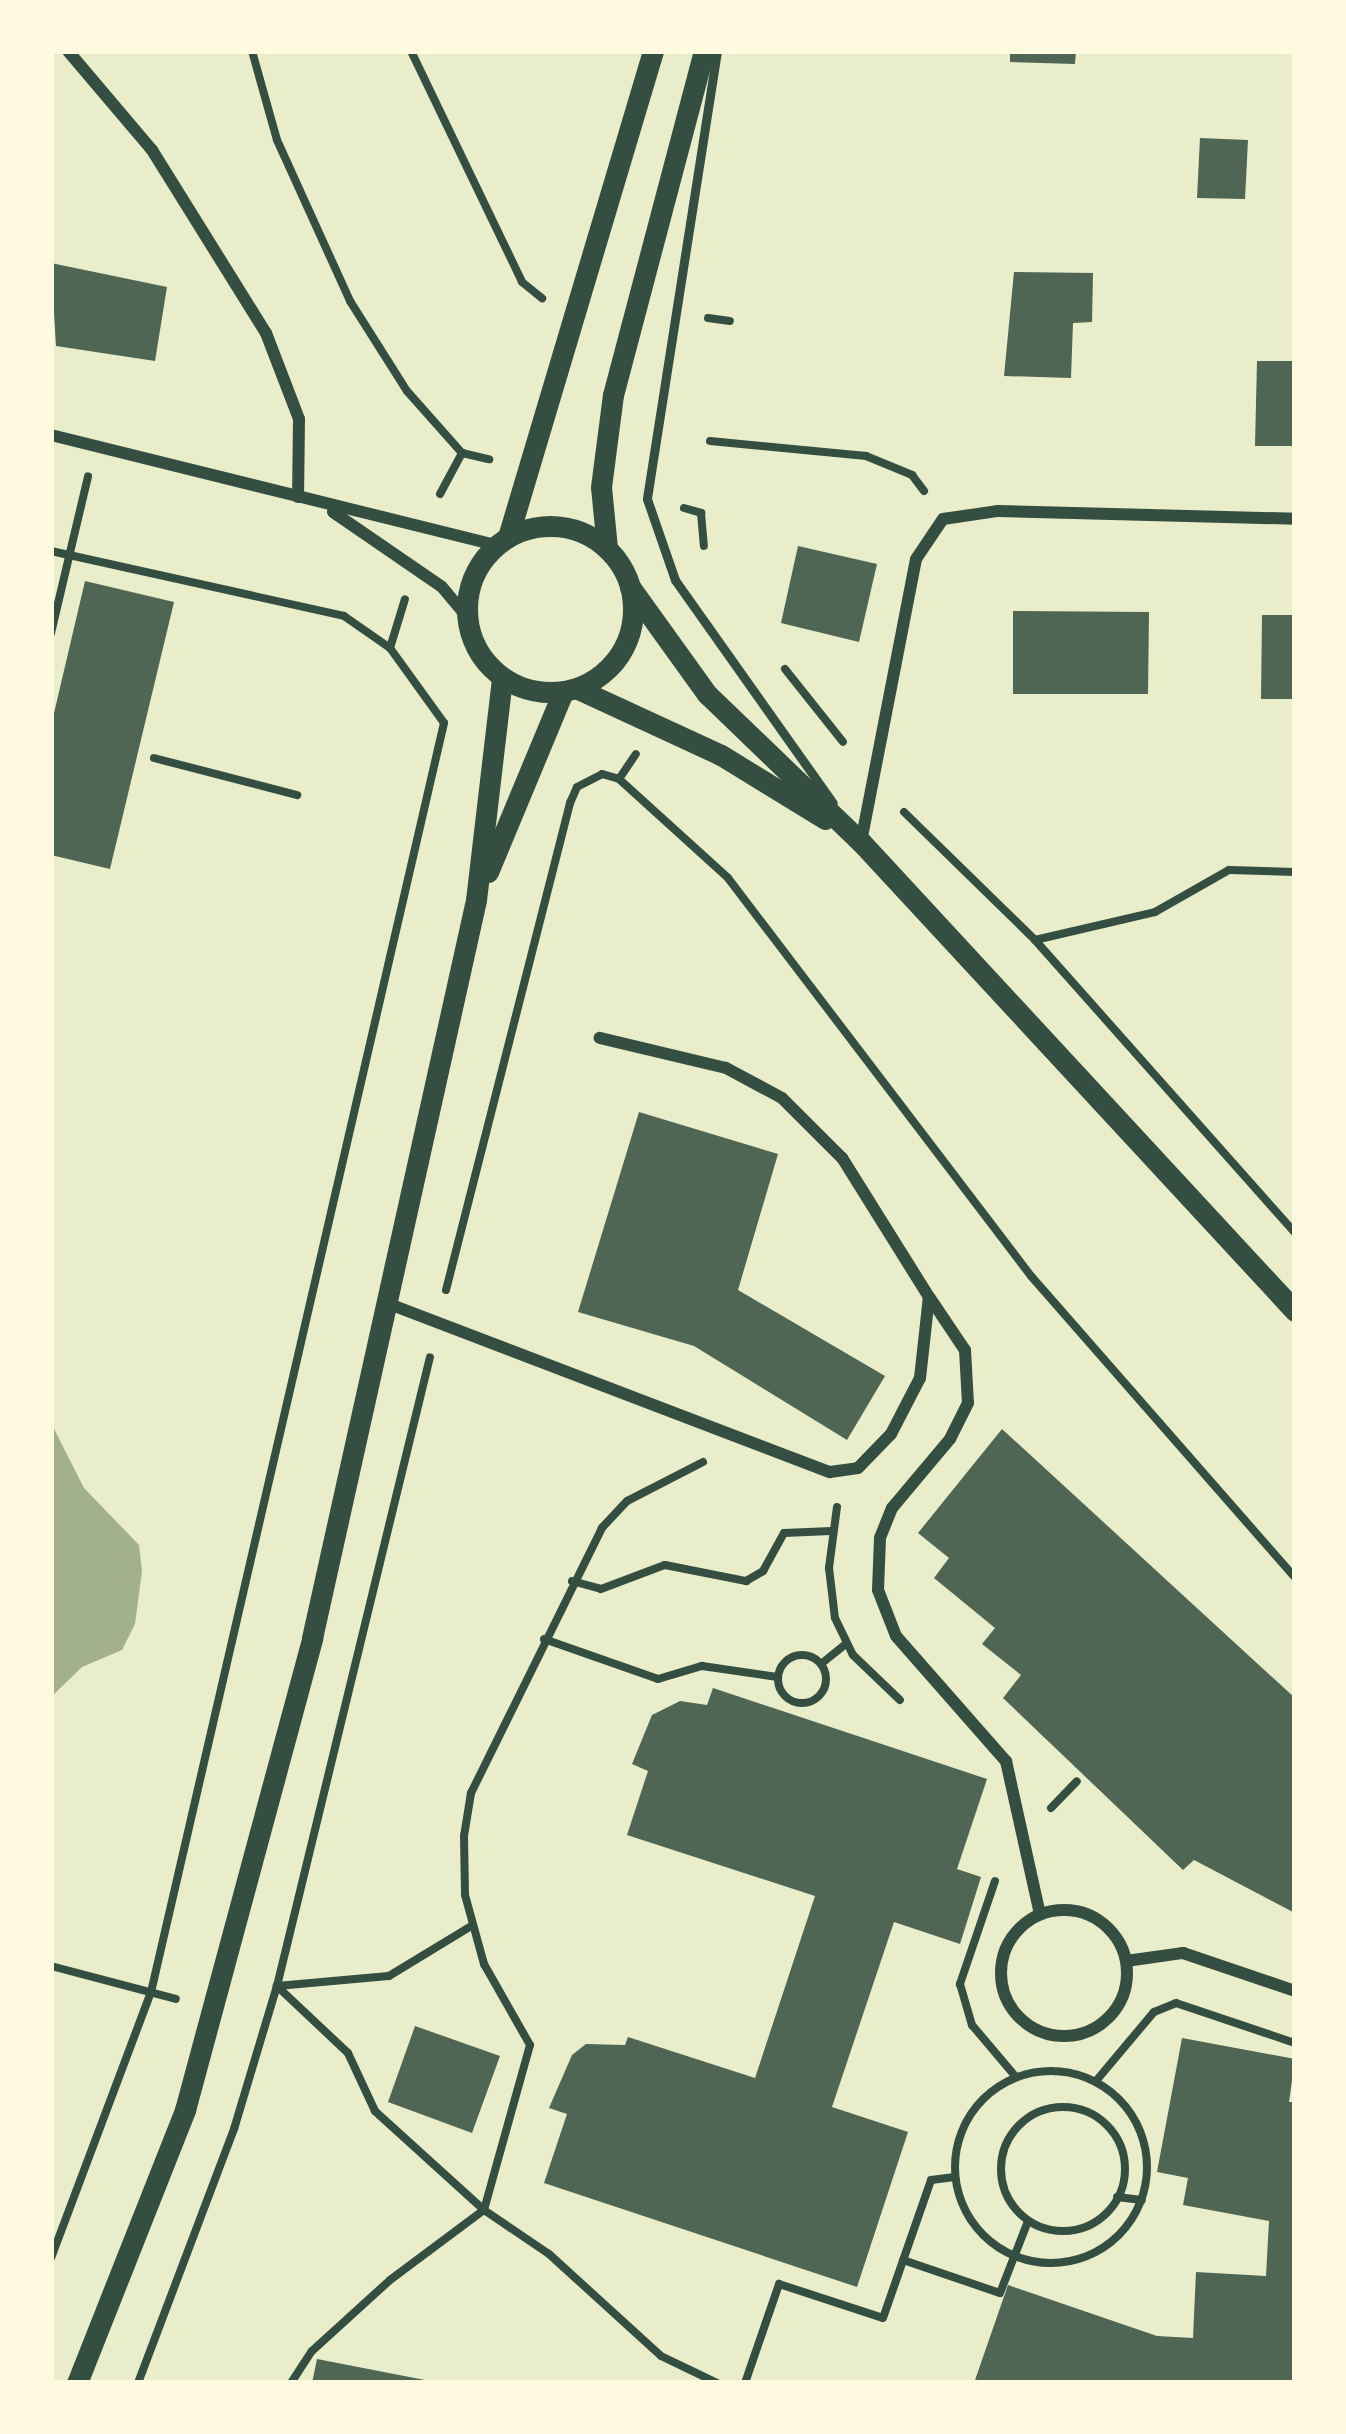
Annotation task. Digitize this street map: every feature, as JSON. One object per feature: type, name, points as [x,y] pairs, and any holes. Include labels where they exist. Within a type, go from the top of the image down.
[{"type":"street","points":[[68,51],[152,150],[266,333],[299,419],[298,497]]},
{"type":"street","points":[[467,616],[475,573],[502,541],[653,51]]},
{"type":"street","points":[[704,51],[613,395],[601,487],[607,548],[707,694],[861,842],[1295,1311]]},
{"type":"street","points":[[51,435],[327,508],[502,541],[552,526],[607,548]]},
{"type":"street","points":[[327,508],[442,587],[467,616],[480,655],[502,678],[532,691],[571,690],[721,755],[861,842]]},
{"type":"street","points":[[861,842],[916,560],[944,519],[998,511],[1295,518]]},
{"type":"street","points":[[476,900],[571,690],[625,647],[634,617],[631,586]]},
{"type":"street","points":[[77,2383],[185,2110],[312,1638],[476,900],[502,678]]},
{"type":"street","points":[[600,1038],[674,1050],[782,1098],[842,1158],[964,1350],[968,1403],[961,1424],[892,1508],[880,1538],[878,1590],[896,1636],[979,1721],[1006,1761],[1022,1808],[1040,1914]]},
{"type":"street","points":[[384,1301],[754,1438],[812,1467],[845,1472],[891,1434],[920,1378],[929,1297]]},
{"type":"street","points":[[1073,1910],[1094,1917],[1112,1931],[1126,1961],[1124,1993],[1097,2028],[1054,2037],[1016,2016],[1000,1975],[1014,1934],[1040,1914],[1073,1910]]},
{"type":"street","points":[[1126,1961],[1183,1953],[1295,1990]]},
{"type":"lane","points":[[717,51],[647,499],[675,580],[861,842]]},
{"type":"path","points":[[252,51],[277,140],[350,301],[407,391],[461,453]]},
{"type":"path","points":[[411,51],[522,282],[548,302]]},
{"type":"path","points":[[703,317],[730,322]]},
{"type":"path","points":[[710,441],[866,456],[912,475],[944,519]]},
{"type":"path","points":[[51,633],[96,446]]},
{"type":"path","points":[[51,551],[344,616],[390,648],[444,723],[151,1992],[51,2258]]},
{"type":"path","points":[[154,758],[297,795]]},
{"type":"path","points":[[138,2383],[234,2129],[277,1986],[546,887],[570,803],[589,779]]},
{"type":"path","points":[[619,779],[728,878],[1031,1276],[1202,1480],[1295,1578]]},
{"type":"path","points":[[1295,872],[1229,870],[1155,912],[1035,940],[1295,1232]]},
{"type":"path","points":[[291,2383],[312,2351],[390,2280],[484,2210],[530,2045],[484,1964],[473,1924],[464,1836],[472,1793],[572,1581],[627,1501],[754,1438]]},
{"type":"path","points":[[845,1472],[831,1531],[829,1586],[846,1645],[916,1714]]},
{"type":"path","points":[[572,1581],[601,1589],[665,1565],[746,1581],[763,1571],[784,1532],[831,1531]]},
{"type":"path","points":[[544,1640],[658,1679],[702,1666],[777,1677]]},
{"type":"path","points":[[821,1664],[846,1645]]},
{"type":"path","points":[[777,1677],[791,1656],[821,1664]]},
{"type":"path","points":[[777,1677],[788,1700],[813,1701],[827,1681],[821,1664]]},
{"type":"path","points":[[999,1860],[960,1984],[972,2025],[1016,2077]]},
{"type":"path","points":[[277,1986],[389,1976],[473,1924]]},
{"type":"path","points":[[51,1966],[212,2008]]},
{"type":"path","points":[[277,1986],[348,2054],[375,2111],[484,2210],[548,2254],[662,2356],[717,2383]]},
{"type":"path","points":[[1096,2081],[1154,2012],[1176,2003],[1295,2043]]},
{"type":"path","points":[[1042,2070],[1096,2081],[1135,2120],[1145,2145],[1142,2200],[1129,2225],[1086,2258],[1059,2264],[1013,2256],[966,2215],[955,2177],[959,2134],[972,2110],[1016,2077],[1042,2070]]},
{"type":"path","points":[[1054,2108],[1090,2114],[1116,2138],[1125,2174],[1117,2197],[1081,2229],[1053,2231],[1028,2221],[1005,2192],[1003,2156],[1020,2124],[1054,2108]]},
{"type":"path","points":[[745,2383],[779,2284],[883,2318],[931,2180],[955,2177]]},
{"type":"path","points":[[1117,2197],[1142,2200]]},
{"type":"path","points":[[903,2260],[1000,2294],[1028,2221]]},
{"type":"shaded area","points":[[51,1423],[84,1488],[139,1545],[142,1571],[135,1624],[122,1650],[82,1667],[51,1697]]},
{"type":"building","points":[[1010,51],[1076,51],[1075,64],[1010,62]]},
{"type":"building","points":[[1200,138],[1248,140],[1245,199],[1197,198]]},
{"type":"building","points":[[51,263],[167,287],[155,361],[56,346]]},
{"type":"building","points":[[1014,272],[1093,273],[1092,322],[1073,323],[1071,378],[1004,376]]},
{"type":"building","points":[[1257,361],[1295,361],[1295,446],[1255,446]]},
{"type":"building","points":[[798,546],[877,564],[859,642],[781,623]]},
{"type":"building","points":[[85,581],[174,602],[110,869],[51,855],[51,726]]},
{"type":"building","points":[[1013,611],[1149,612],[1148,694],[1013,694]]},
{"type":"building","points":[[1262,615],[1295,615],[1295,699],[1261,699]]},
{"type":"building","points":[[639,1112],[778,1154],[738,1290],[885,1376],[847,1440],[694,1346],[578,1312]]},
{"type":"building","points":[[1002,1429],[1295,1698],[1295,1913],[1194,1860],[1183,1870],[1003,1698],[1021,1675],[982,1644],[995,1628],[934,1578],[949,1558],[918,1533]]},
{"type":"building","points":[[713,1688],[987,1779],[957,1869],[981,1877],[960,1944],[894,1922],[832,2107],[908,2132],[857,2287],[544,2183],[567,2114],[549,2108],[572,2055],[586,2044],[625,2045],[628,2037],[755,2078],[815,1896],[627,1835],[648,1771],[632,1764],[652,1715],[680,1701],[707,1705]]},
{"type":"building","points":[[415,2026],[500,2056],[472,2133],[388,2102]]},
{"type":"building","points":[[1182,2038],[1295,2059],[1289,2102],[1295,2102],[1295,2383],[974,2383],[1008,2285],[1157,2336],[1193,2338],[1196,2272],[1266,2276],[1269,2221],[1183,2205],[1188,2178],[1157,2172]]},
{"type":"building","points":[[317,2359],[430,2381],[430,2383],[312,2383]]}]
